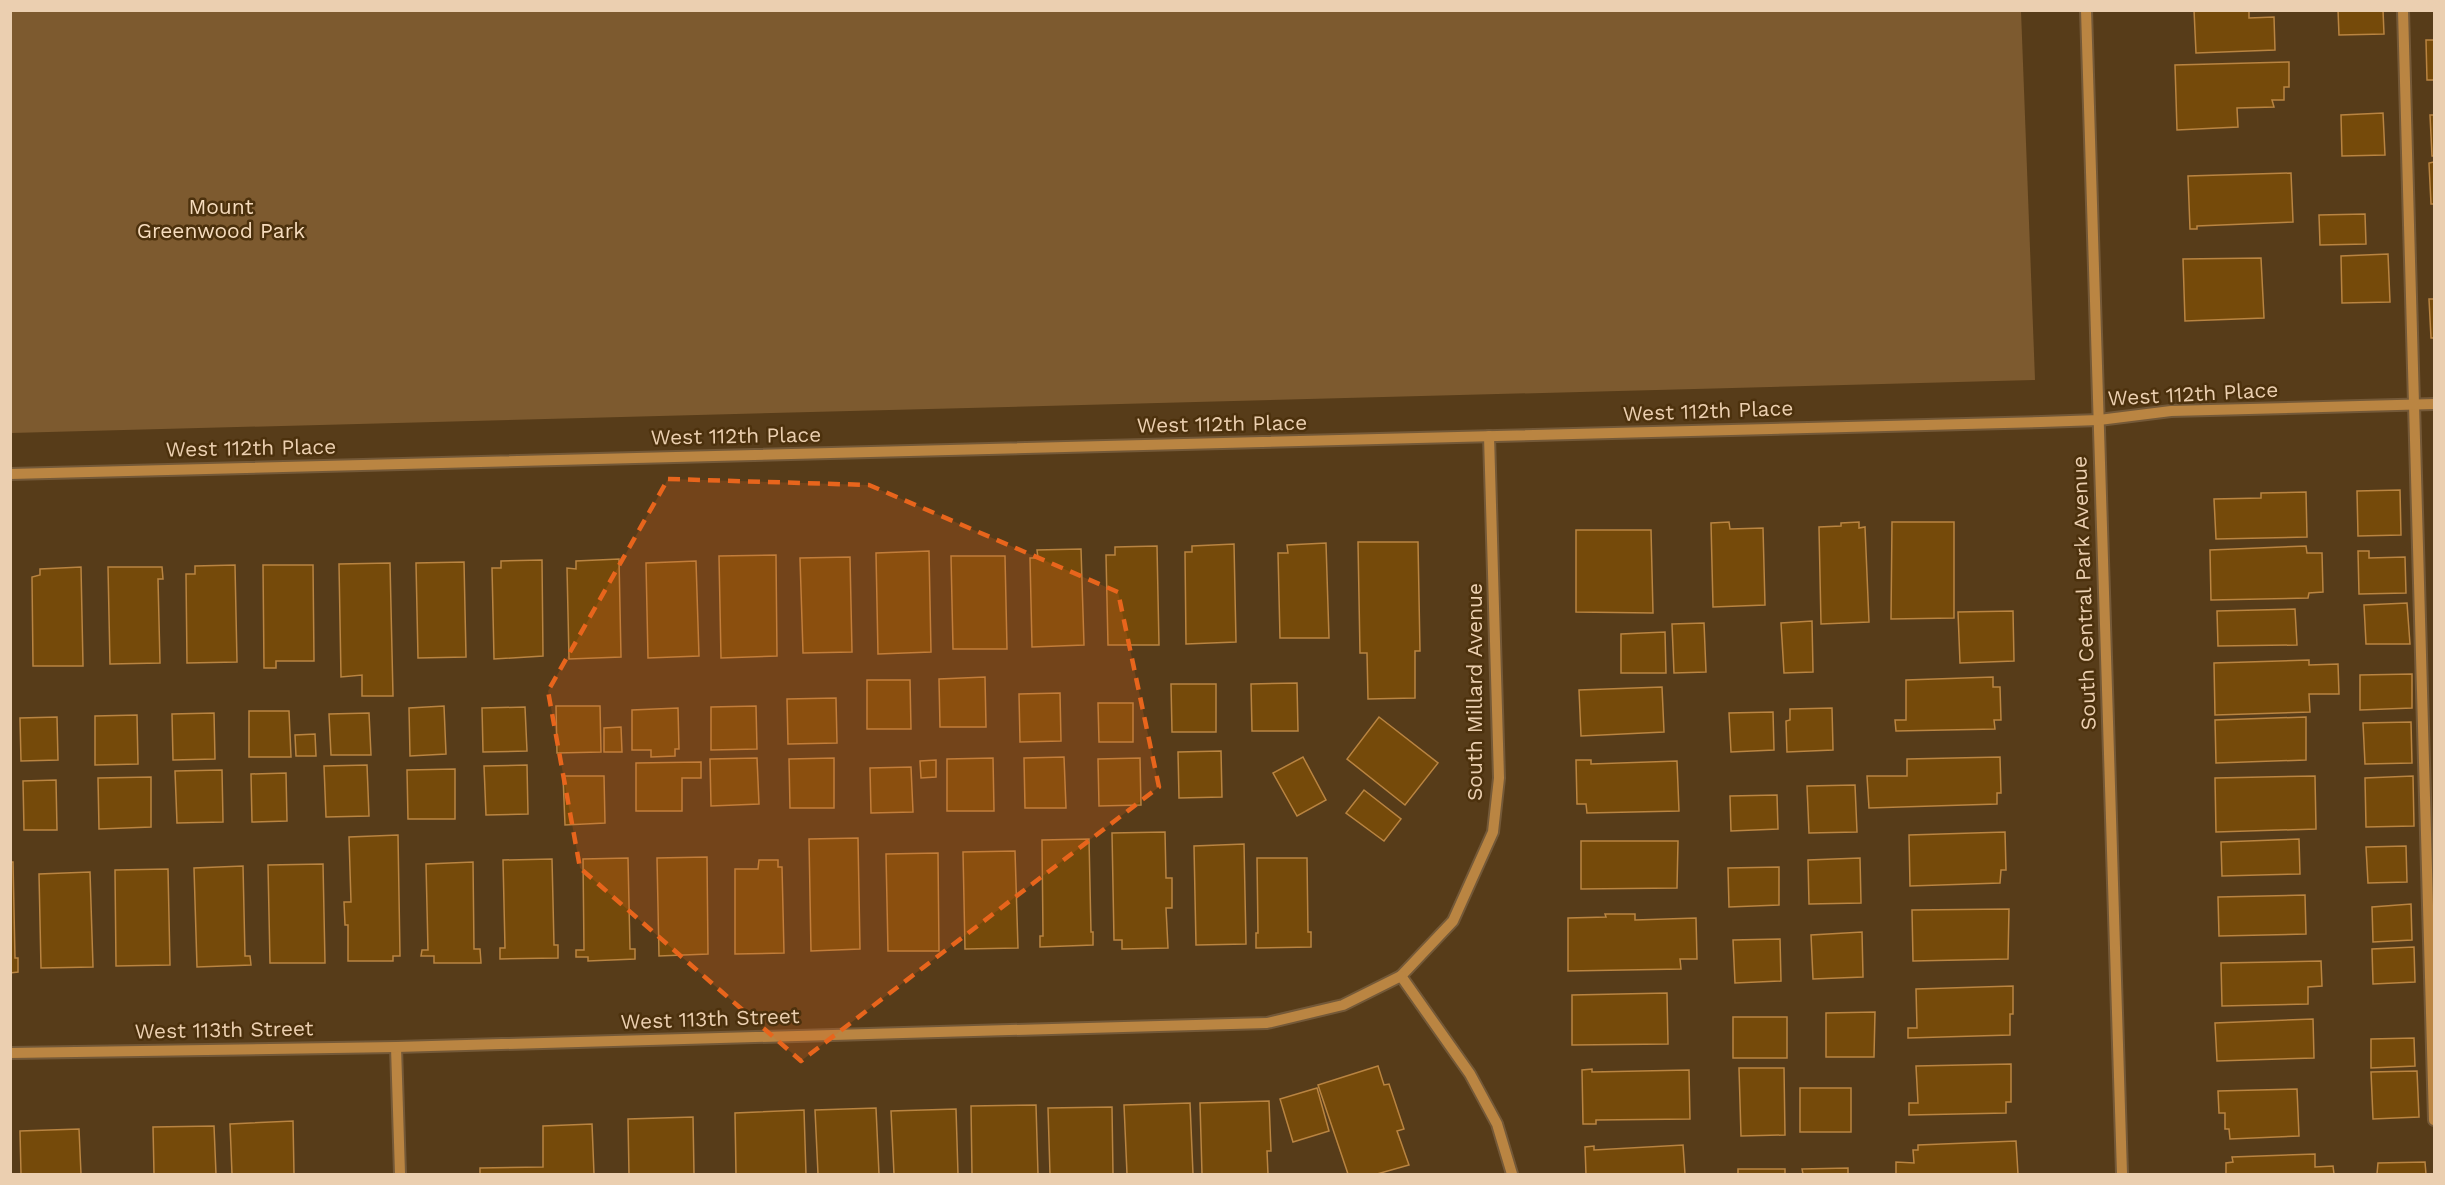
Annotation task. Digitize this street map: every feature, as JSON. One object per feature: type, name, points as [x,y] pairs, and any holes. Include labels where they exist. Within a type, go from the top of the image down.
[{"type":"street","name":"South Central Park Avenue","points":[[2086,10],[2122,1174]]},
{"type":"street","points":[[2403,10],[2434,1120]]},
{"type":"street","name":"West 112th Place","points":[[10,474],[2099,420],[2171,411],[2434,404]]},
{"type":"street","name":"South Millard Avenue","points":[[1401,976],[1453,921],[1493,832],[1499,778],[1490,436]]},
{"type":"street","points":[[1401,976],[1470,1074],[1497,1124],[1512,1174]]},
{"type":"street","name":"West 113th Street","points":[[10,1053],[396,1047],[1267,1023],[1343,1005],[1401,976]]},
{"type":"street","points":[[396,1047],[400,1174]]},
{"type":"highlighted area","points":[[668,479],[869,485],[1118,592],[1159,787],[801,1061],[580,868],[548,691]]},
{"type":"green space","name":"Mount Greenwood Park","points":[[10,11],[2021,11],[2035,380],[11,433]]},
{"type":"building","points":[[2194,10],[2249,10],[2249,18],[2274,17],[2275,50],[2196,53]]},
{"type":"building","points":[[2338,10],[2383,10],[2384,34],[2339,35]]},
{"type":"building","points":[[2426,40],[2434,40],[2434,80],[2427,80]]},
{"type":"building","points":[[2289,62],[2289,87],[2284,87],[2284,100],[2272,100],[2274,107],[2237,108],[2238,127],[2177,130],[2175,65]]},
{"type":"building","points":[[2383,113],[2385,155],[2342,156],[2341,115]]},
{"type":"building","points":[[2430,115],[2434,115],[2434,156],[2432,156]]},
{"type":"building","points":[[2434,162],[2434,204],[2431,204],[2429,163]]},
{"type":"building","points":[[2291,173],[2293,222],[2197,226],[2197,229],[2190,229],[2188,176]]},
{"type":"building","points":[[2365,214],[2366,244],[2320,245],[2319,215]]},
{"type":"building","points":[[2388,254],[2390,302],[2342,303],[2341,256]]},
{"type":"building","points":[[2261,258],[2264,318],[2185,321],[2183,259]]},
{"type":"building","points":[[2429,299],[2434,299],[2434,338],[2431,338]]},
{"type":"building","points":[[2400,490],[2401,535],[2358,536],[2357,491]]},
{"type":"building","points":[[2306,492],[2307,537],[2216,539],[2214,499],[2261,498],[2261,493]]},
{"type":"building","points":[[1729,522],[1730,529],[1763,528],[1765,605],[1713,607],[1711,523]]},
{"type":"building","points":[[1859,522],[1859,528],[1865,527],[1869,622],[1821,624],[1819,527]]},
{"type":"building","points":[[1892,522],[1954,522],[1954,618],[1891,619]]},
{"type":"building","points":[[1576,530],[1651,530],[1653,613],[1576,612]]},
{"type":"building","points":[[1358,542],[1418,542],[1420,651],[1415,651],[1415,698],[1368,699],[1367,653],[1360,653]]},
{"type":"building","points":[[1326,543],[1329,638],[1280,638],[1278,553],[1288,553],[1287,545]]},
{"type":"building","points":[[1234,544],[1236,642],[1186,644],[1185,552],[1192,552],[1192,546]]},
{"type":"building","points":[[1157,546],[1159,645],[1108,645],[1106,555],[1115,555],[1115,547]]},
{"type":"building","points":[[2306,546],[2307,553],[2322,553],[2323,592],[2309,593],[2308,598],[2211,600],[2210,550]]},
{"type":"building","points":[[1081,549],[1084,645],[1032,647],[1030,558],[1038,558],[1037,550]]},
{"type":"building","points":[[929,551],[931,652],[878,654],[876,553]]},
{"type":"building","points":[[2358,551],[2369,551],[2369,558],[2405,557],[2406,593],[2359,594]]},
{"type":"building","points":[[776,555],[777,656],[721,658],[719,556]]},
{"type":"building","points":[[951,556],[1005,556],[1007,649],[953,649]]},
{"type":"building","points":[[850,557],[852,652],[803,653],[800,558]]},
{"type":"building","points":[[619,559],[621,657],[569,659],[567,568],[576,569],[576,561]]},
{"type":"building","points":[[542,560],[543,656],[494,659],[492,568],[501,568],[501,561]]},
{"type":"building","points":[[696,561],[699,656],[648,658],[646,563]]},
{"type":"building","points":[[464,562],[466,657],[418,658],[416,563]]},
{"type":"building","points":[[390,563],[393,696],[362,696],[362,675],[341,677],[339,564]]},
{"type":"building","points":[[235,565],[237,662],[187,663],[186,574],[195,574],[195,566]]},
{"type":"building","points":[[263,565],[313,565],[314,661],[276,661],[276,668],[264,668]]},
{"type":"building","points":[[81,567],[83,666],[33,666],[32,577],[40,575],[40,569]]},
{"type":"building","points":[[108,567],[162,567],[163,579],[158,579],[160,663],[110,664]]},
{"type":"building","points":[[2407,603],[2410,644],[2366,644],[2364,605]]},
{"type":"building","points":[[2295,609],[2297,645],[2218,646],[2217,611]]},
{"type":"building","points":[[2013,611],[2014,661],[1960,663],[1958,612]]},
{"type":"building","points":[[1812,621],[1813,672],[1784,673],[1781,623]]},
{"type":"building","points":[[1704,623],[1706,672],[1674,673],[1672,624]]},
{"type":"building","points":[[1665,632],[1666,673],[1621,673],[1621,634]]},
{"type":"building","points":[[2309,660],[2309,665],[2338,664],[2339,694],[2309,694],[2310,712],[2215,715],[2214,663]]},
{"type":"building","points":[[2412,674],[2412,708],[2360,710],[2360,675]]},
{"type":"building","points":[[985,677],[986,727],[940,727],[939,679]]},
{"type":"building","points":[[1993,677],[1993,687],[2000,687],[2001,720],[1994,720],[1995,729],[1896,731],[1895,720],[1906,720],[1906,680]]},
{"type":"building","points":[[867,680],[910,680],[911,729],[867,729]]},
{"type":"building","points":[[1297,683],[1298,731],[1252,731],[1251,684]]},
{"type":"building","points":[[1171,684],[1216,684],[1216,732],[1172,732]]},
{"type":"building","points":[[1662,687],[1664,732],[1581,736],[1579,690]]},
{"type":"building","points":[[1060,693],[1061,741],[1020,742],[1019,694]]},
{"type":"building","points":[[836,698],[837,743],[788,744],[787,699]]},
{"type":"building","points":[[1098,703],[1133,703],[1133,742],[1099,742]]},
{"type":"building","points":[[444,706],[446,754],[410,756],[409,708]]},
{"type":"building","points":[[556,706],[600,706],[601,752],[557,753]]},
{"type":"building","points":[[756,706],[757,749],[711,750],[711,707]]},
{"type":"building","points":[[525,707],[527,751],[483,752],[482,708]]},
{"type":"building","points":[[678,708],[679,749],[675,749],[675,756],[651,757],[651,750],[632,750],[632,710]]},
{"type":"building","points":[[1832,708],[1833,750],[1787,752],[1786,721],[1790,720],[1790,709]]},
{"type":"building","points":[[249,711],[289,711],[291,757],[249,757]]},
{"type":"building","points":[[1773,712],[1774,750],[1731,752],[1729,713]]},
{"type":"building","points":[[214,713],[215,759],[173,760],[172,714]]},
{"type":"building","points":[[369,713],[371,755],[331,755],[329,714]]},
{"type":"building","points":[[137,715],[138,764],[95,765],[95,716]]},
{"type":"building","points":[[57,717],[58,760],[21,761],[20,718]]},
{"type":"building","points":[[1379,717],[1438,763],[1405,805],[1347,759]]},
{"type":"building","points":[[2306,717],[2306,760],[2216,763],[2215,720]]},
{"type":"building","points":[[2411,722],[2412,763],[2365,764],[2363,723]]},
{"type":"building","points":[[621,727],[622,752],[604,752],[604,728]]},
{"type":"building","points":[[315,734],[316,756],[296,756],[295,735]]},
{"type":"building","points":[[1221,751],[1222,797],[1179,798],[1178,752]]},
{"type":"building","points":[[1064,757],[1066,808],[1025,808],[1024,758]]},
{"type":"building","points":[[1303,757],[1326,800],[1297,816],[1273,773]]},
{"type":"building","points":[[2000,757],[2001,793],[1997,793],[1997,804],[1869,808],[1867,776],[1907,776],[1907,759]]},
{"type":"building","points":[[757,758],[759,804],[711,806],[710,759]]},
{"type":"building","points":[[834,758],[834,808],[790,808],[789,759]]},
{"type":"building","points":[[993,758],[994,811],[947,811],[947,759]]},
{"type":"building","points":[[1140,758],[1141,805],[1099,806],[1098,759]]},
{"type":"building","points":[[936,760],[936,777],[921,778],[920,761]]},
{"type":"building","points":[[1576,760],[1591,760],[1591,764],[1677,761],[1679,811],[1587,813],[1586,804],[1577,804]]},
{"type":"building","points":[[701,762],[701,778],[682,778],[682,811],[636,811],[636,763]]},
{"type":"building","points":[[367,765],[369,816],[326,817],[324,766]]},
{"type":"building","points":[[527,765],[528,814],[486,815],[484,766]]},
{"type":"building","points":[[911,767],[913,812],[871,813],[870,768]]},
{"type":"building","points":[[455,769],[455,819],[408,819],[407,770]]},
{"type":"building","points":[[222,770],[223,822],[177,823],[175,771]]},
{"type":"building","points":[[286,773],[287,821],[252,822],[251,774]]},
{"type":"building","points":[[563,776],[604,776],[605,823],[565,825]]},
{"type":"building","points":[[2315,776],[2316,829],[2216,832],[2215,778]]},
{"type":"building","points":[[2413,776],[2414,826],[2366,827],[2365,778]]},
{"type":"building","points":[[151,777],[151,827],[99,829],[98,778]]},
{"type":"building","points":[[56,780],[57,830],[24,830],[23,781]]},
{"type":"building","points":[[1855,785],[1857,832],[1809,833],[1807,786]]},
{"type":"building","points":[[1364,790],[1401,819],[1384,841],[1346,813]]},
{"type":"building","points":[[1777,795],[1778,829],[1731,831],[1730,796]]},
{"type":"building","points":[[1165,832],[1166,878],[1172,878],[1172,908],[1166,908],[1168,948],[1122,949],[1122,940],[1114,940],[1112,833]]},
{"type":"building","points":[[2005,832],[2006,870],[2001,870],[2000,883],[1910,886],[1909,835]]},
{"type":"building","points":[[398,835],[400,956],[393,956],[393,961],[348,961],[348,925],[345,925],[344,902],[351,902],[349,837]]},
{"type":"building","points":[[858,838],[860,949],[811,951],[809,839]]},
{"type":"building","points":[[1089,839],[1093,945],[1040,947],[1040,936],[1043,936],[1042,840]]},
{"type":"building","points":[[2299,839],[2300,874],[2222,876],[2221,842]]},
{"type":"building","points":[[1581,841],[1678,841],[1677,888],[1581,889]]},
{"type":"building","points":[[1244,844],[1246,944],[1196,945],[1194,846]]},
{"type":"building","points":[[2406,846],[2407,882],[2368,883],[2366,847]]},
{"type":"building","points":[[1015,851],[1018,948],[965,949],[963,852]]},
{"type":"building","points":[[938,853],[939,951],[888,951],[886,854]]},
{"type":"building","points":[[707,857],[708,954],[659,956],[657,858]]},
{"type":"building","points":[[628,858],[630,949],[635,949],[635,959],[588,961],[588,957],[576,957],[576,950],[584,950],[583,859]]},
{"type":"building","points":[[1257,858],[1307,858],[1308,932],[1311,932],[1311,947],[1256,948],[1256,933],[1258,933]]},
{"type":"building","points":[[1860,858],[1861,903],[1809,904],[1808,860]]},
{"type":"building","points":[[552,859],[554,945],[558,945],[558,958],[500,959],[500,948],[505,948],[503,860]]},
{"type":"building","points":[[759,860],[778,860],[778,867],[782,867],[784,953],[735,954],[735,869],[758,869]]},
{"type":"building","points":[[10,862],[13,862],[15,958],[18,958],[18,972],[10,973]]},
{"type":"building","points":[[473,862],[474,949],[480,949],[481,963],[434,963],[434,956],[421,956],[422,950],[428,950],[426,864]]},
{"type":"building","points":[[323,864],[325,963],[270,963],[268,865]]},
{"type":"building","points":[[243,866],[245,956],[250,956],[251,965],[197,967],[194,868]]},
{"type":"building","points":[[1779,867],[1779,905],[1729,907],[1728,868]]},
{"type":"building","points":[[168,869],[170,965],[116,966],[115,870]]},
{"type":"building","points":[[90,872],[93,967],[41,968],[39,874]]},
{"type":"building","points":[[2305,895],[2306,934],[2219,936],[2218,897]]},
{"type":"building","points":[[2411,904],[2412,940],[2373,942],[2372,907]]},
{"type":"building","points":[[2009,909],[2008,959],[1913,961],[1912,910]]},
{"type":"building","points":[[1605,914],[1635,914],[1635,920],[1696,918],[1697,959],[1680,959],[1681,969],[1568,971],[1568,918],[1606,917]]},
{"type":"building","points":[[1862,932],[1863,977],[1813,979],[1811,935]]},
{"type":"building","points":[[1780,939],[1781,981],[1735,983],[1733,940]]},
{"type":"building","points":[[2414,947],[2415,982],[2373,984],[2372,949]]},
{"type":"building","points":[[2321,961],[2322,986],[2308,987],[2308,1004],[2222,1006],[2221,963]]},
{"type":"building","points":[[2013,986],[2010,1035],[1908,1038],[1908,1028],[1917,1028],[1916,989]]},
{"type":"building","points":[[1667,993],[1668,1044],[1572,1045],[1572,995]]},
{"type":"building","points":[[1875,1012],[1874,1057],[1826,1057],[1826,1013]]},
{"type":"building","points":[[1733,1017],[1787,1017],[1787,1058],[1733,1058]]},
{"type":"building","points":[[2313,1019],[2314,1058],[2217,1061],[2215,1023]]},
{"type":"building","points":[[2414,1038],[2415,1066],[2371,1068],[2371,1039]]},
{"type":"building","points":[[2011,1064],[2011,1102],[2006,1102],[2006,1113],[1909,1115],[1909,1103],[1918,1103],[1916,1066]]},
{"type":"building","points":[[1378,1066],[1384,1085],[1389,1084],[1404,1129],[1397,1131],[1409,1165],[1377,1174],[1348,1174],[1318,1085]]},
{"type":"building","points":[[1739,1068],[1784,1068],[1785,1135],[1741,1136]]},
{"type":"building","points":[[1592,1069],[1592,1072],[1689,1070],[1690,1119],[1596,1120],[1596,1124],[1583,1124],[1582,1070]]},
{"type":"building","points":[[2417,1071],[2419,1117],[2373,1119],[2371,1072]]},
{"type":"building","points":[[1317,1088],[1329,1131],[1293,1142],[1280,1099]]},
{"type":"building","points":[[1800,1088],[1851,1088],[1851,1132],[1800,1132]]},
{"type":"building","points":[[2297,1089],[2299,1136],[2230,1139],[2229,1129],[2225,1129],[2225,1113],[2219,1113],[2218,1091]]},
{"type":"building","points":[[1269,1101],[1271,1151],[1267,1151],[1268,1174],[1202,1174],[1200,1103]]},
{"type":"building","points":[[1190,1103],[1193,1174],[1127,1174],[1124,1105]]},
{"type":"building","points":[[1036,1105],[1038,1174],[972,1174],[971,1106]]},
{"type":"building","points":[[1112,1107],[1113,1174],[1050,1174],[1048,1108]]},
{"type":"building","points":[[876,1108],[879,1174],[818,1174],[815,1110]]},
{"type":"building","points":[[956,1109],[958,1174],[894,1174],[891,1111]]},
{"type":"building","points":[[804,1110],[806,1174],[736,1174],[735,1113]]},
{"type":"building","points":[[693,1117],[694,1174],[629,1174],[628,1119]]},
{"type":"building","points":[[293,1121],[294,1174],[232,1174],[230,1124]]},
{"type":"building","points":[[592,1124],[594,1174],[480,1174],[480,1168],[543,1167],[543,1126]]},
{"type":"building","points":[[214,1126],[216,1174],[154,1174],[153,1127]]},
{"type":"building","points":[[79,1129],[81,1174],[21,1174],[20,1131]]},
{"type":"building","points":[[2016,1141],[2018,1174],[1896,1174],[1896,1162],[1914,1163],[1913,1150],[1918,1150],[1918,1145]]},
{"type":"building","points":[[1683,1145],[1685,1174],[1586,1174],[1585,1147],[1594,1146],[1594,1150]]},
{"type":"building","points":[[2315,1154],[2315,1167],[2333,1166],[2334,1174],[2226,1174],[2226,1163],[2233,1162],[2232,1157]]},
{"type":"building","points":[[2425,1162],[2426,1174],[2377,1174],[2378,1163]]},
{"type":"building","points":[[1848,1168],[1848,1174],[1803,1174],[1802,1169]]},
{"type":"building","points":[[1738,1169],[1785,1169],[1785,1174],[1738,1174]]}]
